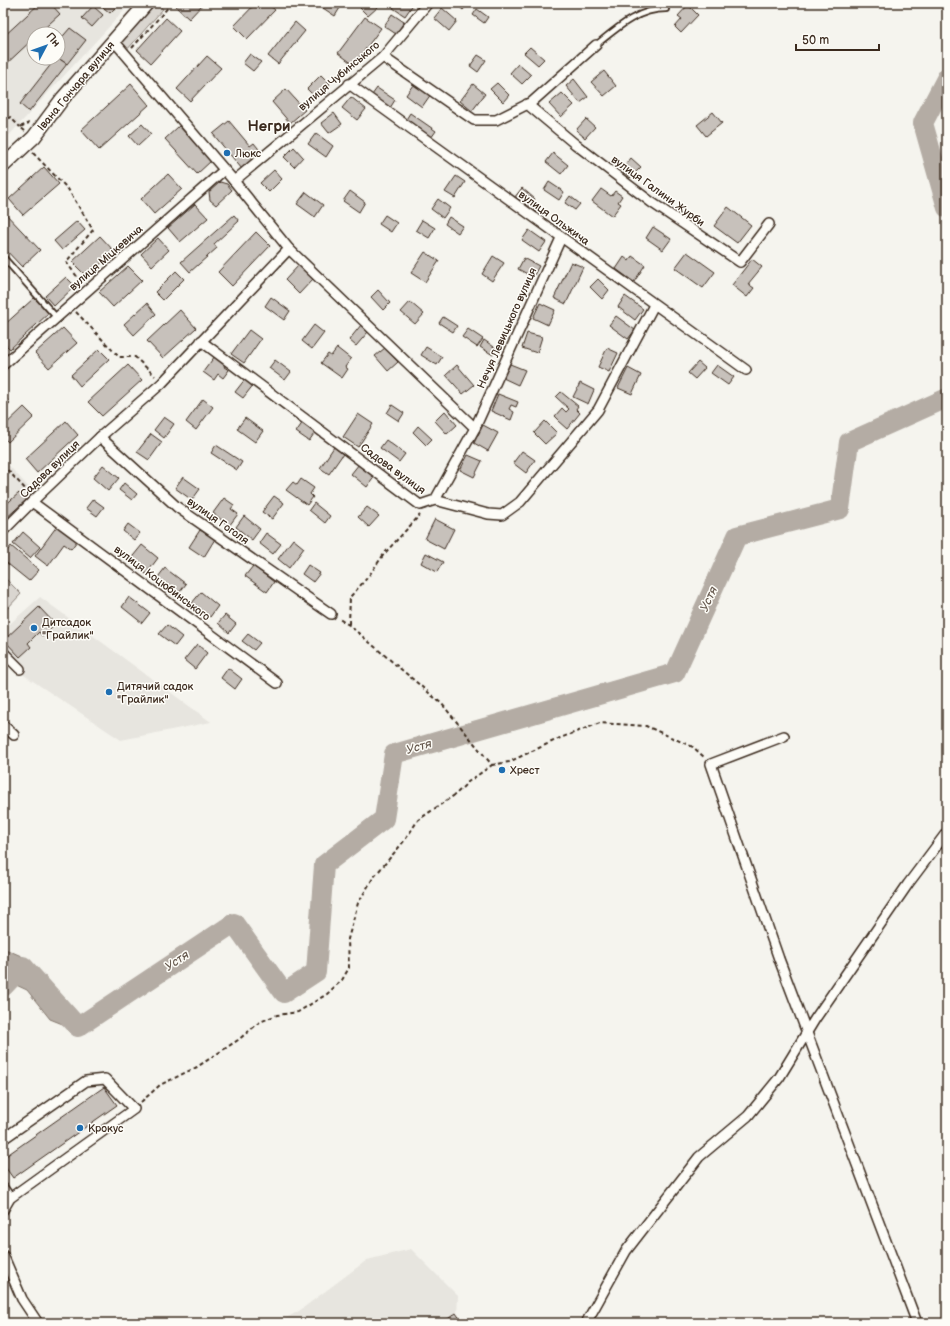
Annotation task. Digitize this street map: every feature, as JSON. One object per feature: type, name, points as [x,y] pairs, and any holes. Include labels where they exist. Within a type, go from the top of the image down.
[{"type":"street","name":"Івана Гончара вулиця","points":[[3,166],[34,137],[63,98],[147,3]]},
{"type":"street","name":"вулиця Чубинського","points":[[234,181],[383,57],[428,3]]},
{"type":"street","points":[[114,41],[234,181],[289,249],[475,428]]},
{"type":"street","points":[[383,57],[474,120],[496,120],[532,102],[596,45]]},
{"type":"street","name":"вулиця Ольжича","points":[[349,84],[654,306],[746,370]]},
{"type":"street","name":"вулиця Галини Журби","points":[[527,104],[575,144],[651,202],[740,262],[769,224]]},
{"type":"street","name":"вулиця Міцкевича","points":[[3,365],[224,170]]},
{"type":"street","name":"Нечуя Левицького вулиця","points":[[475,428],[561,238]]},
{"type":"street","name":"Садова вулиця","points":[[3,531],[100,437],[162,383],[289,249]]},
{"type":"street","points":[[435,500],[488,514],[502,515],[520,502],[598,410],[654,306]]},
{"type":"street","name":"Садова вулиця","points":[[201,342],[420,505],[435,500],[475,428]]},
{"type":"street","name":"вулиця Гоголя","points":[[100,437],[177,507],[331,614]]},
{"type":"street","name":"вулиця Коцюбинського","points":[[34,500],[277,683]]},
{"type":"street","points":[[3,652],[20,669]]},
{"type":"street","points":[[3,725],[14,736]]},
{"type":"street","points":[[784,736],[711,764],[779,959],[917,1323]]},
{"type":"street","points":[[586,1323],[626,1251],[699,1157],[748,1116],[779,1078],[806,1032],[908,884],[947,832]]},
{"type":"street","points":[[3,1139],[86,1081],[105,1079],[134,1109],[10,1198],[3,1210]]},
{"type":"street","points":[[3,1188],[10,1198]]},
{"type":"street","points":[[3,1255],[22,1299],[38,1323]]},
{"type":"lane","points":[[596,45],[627,20],[654,9],[666,9]]},
{"type":"lane","points":[[3,257],[57,318]]},
{"type":"path","points":[[126,55],[172,3]]},
{"type":"path","points":[[4,120],[10,117],[20,127]]},
{"type":"path","points":[[34,137],[38,141],[29,149],[68,189],[93,230],[66,262],[87,291]]},
{"type":"path","points":[[70,306],[119,357],[135,357],[162,383]]},
{"type":"path","points":[[3,465],[34,500]]},
{"type":"path","points":[[349,625],[350,597],[368,577],[384,554],[435,500]]},
{"type":"path","points":[[331,614],[349,625],[442,704],[492,765]]},
{"type":"path","points":[[134,1109],[160,1085],[197,1067],[238,1040],[260,1022],[277,1015],[298,1012],[327,994],[342,980],[349,968],[348,939],[358,903],[373,878],[405,840],[418,820],[456,794],[468,782],[492,765],[509,762],[560,738],[600,723],[646,726],[693,747],[711,764]]},
{"type":"shaded area","points":[[3,3],[131,3],[3,142]]},
{"type":"shaded area","points":[[150,3],[156,3],[163,9],[126,51],[117,41]]},
{"type":"shaded area","points":[[3,459],[34,493],[3,523]]},
{"type":"shaded area","points":[[3,576],[21,594],[3,613]]},
{"type":"shaded area","name":"Дитячий садок \"Грайлик\"","points":[[40,597],[211,722],[121,740],[3,661],[3,630]]},
{"type":"shaded area","points":[[3,948],[28,959],[70,1027],[50,1019],[27,990],[14,984],[3,994]]},
{"type":"shaded area","points":[[411,1249],[458,1296],[457,1315],[456,1313],[447,1323],[277,1323],[299,1311],[367,1260]]},
{"type":"building","points":[[40,3],[50,3],[60,14],[47,26],[26,26],[26,45],[3,67],[3,37]]},
{"type":"building","points":[[98,3],[120,3],[110,13]]},
{"type":"building","points":[[180,3],[204,3],[189,19],[176,7]]},
{"type":"building","points":[[256,3],[267,3],[275,10],[247,39],[234,26]]},
{"type":"building","points":[[322,3],[343,3],[335,16],[320,6]]},
{"type":"building","points":[[365,3],[374,3],[378,7],[368,16],[360,8]]},
{"type":"building","points":[[397,3],[414,3],[405,16],[393,8]]},
{"type":"building","points":[[455,3],[465,3],[467,5],[463,10]]},
{"type":"building","points":[[688,5],[698,15],[681,33],[675,27],[682,19],[678,16]]},
{"type":"building","points":[[93,6],[103,15],[92,27],[82,18]]},
{"type":"building","points":[[442,8],[457,21],[449,31],[434,18]]},
{"type":"building","points":[[477,9],[488,17],[484,23],[473,15]]},
{"type":"building","points":[[392,14],[404,22],[396,34],[384,26]]},
{"type":"building","points":[[365,17],[381,28],[354,65],[338,53]]},
{"type":"building","points":[[166,18],[180,31],[151,63],[137,50]]},
{"type":"building","points":[[295,22],[305,31],[278,64],[268,56]]},
{"type":"building","points":[[70,28],[86,40],[67,64],[66,63],[66,33]]},
{"type":"building","points":[[530,47],[544,59],[538,65],[524,53]]},
{"type":"building","points":[[250,54],[261,62],[253,71],[243,63]]},
{"type":"building","points":[[478,55],[486,60],[478,72],[470,66]]},
{"type":"building","points":[[207,56],[221,68],[190,101],[177,89]]},
{"type":"building","points":[[518,64],[531,75],[522,84],[510,73]]},
{"type":"building","points":[[50,66],[65,66],[29,112],[20,104]]},
{"type":"building","points":[[604,71],[616,86],[604,96],[591,82]]},
{"type":"building","points":[[321,75],[330,84],[316,98],[307,89]]},
{"type":"building","points":[[574,79],[588,97],[580,103],[566,86]]},
{"type":"building","points":[[415,82],[431,94],[422,107],[406,95]]},
{"type":"building","points":[[497,83],[509,95],[503,102],[490,89]]},
{"type":"building","points":[[131,84],[149,105],[99,150],[81,130]]},
{"type":"building","points":[[473,84],[485,94],[472,111],[460,101]]},
{"type":"building","points":[[377,88],[395,100],[390,108],[372,95]]},
{"type":"building","points":[[286,89],[305,110],[290,123],[272,102]]},
{"type":"building","points":[[562,93],[574,105],[561,117],[549,104]]},
{"type":"building","points":[[351,97],[366,109],[357,120],[342,108]]},
{"type":"building","points":[[713,112],[722,123],[706,136],[697,125]]},
{"type":"building","points":[[334,113],[342,124],[329,133],[321,123]]},
{"type":"building","points":[[410,113],[436,131],[431,138],[405,121]]},
{"type":"building","points":[[586,119],[595,127],[585,138],[576,130]]},
{"type":"building","points":[[229,121],[250,146],[254,143],[262,153],[242,169],[213,134]]},
{"type":"building","points":[[142,124],[151,134],[138,146],[129,136]]},
{"type":"building","points":[[179,126],[211,161],[197,174],[165,139]]},
{"type":"building","points":[[316,133],[333,146],[326,157],[308,144]]},
{"type":"building","points":[[294,147],[303,157],[294,167],[284,157]]},
{"type":"building","points":[[553,153],[568,165],[561,174],[546,162]]},
{"type":"building","points":[[631,158],[641,167],[630,178],[621,170]]},
{"type":"building","points":[[44,167],[59,184],[23,215],[9,199]]},
{"type":"building","points":[[274,170],[282,179],[269,192],[260,183]]},
{"type":"building","points":[[168,174],[182,189],[154,214],[141,199]]},
{"type":"building","points":[[456,176],[465,182],[455,198],[445,192]]},
{"type":"building","points":[[220,182],[227,184],[232,190],[216,205],[210,200],[209,192]]},
{"type":"building","points":[[549,182],[564,192],[559,200],[544,190]]},
{"type":"building","points":[[522,188],[535,199],[527,209],[514,198]]},
{"type":"building","points":[[601,189],[611,196],[615,191],[622,196],[618,202],[621,204],[612,216],[592,201]]},
{"type":"building","points":[[350,191],[365,202],[359,212],[343,201]]},
{"type":"building","points":[[306,192],[323,205],[315,217],[297,204]]},
{"type":"building","points":[[570,196],[580,204],[575,210],[565,203]]},
{"type":"building","points":[[438,199],[450,208],[443,218],[431,209]]},
{"type":"building","points":[[195,204],[208,218],[180,242],[168,228]]},
{"type":"building","points":[[728,207],[751,225],[737,243],[714,226]]},
{"type":"building","points":[[3,211],[40,250],[22,267],[3,247]]},
{"type":"building","points":[[234,215],[239,221],[214,244],[217,248],[190,272],[181,262]]},
{"type":"building","points":[[385,215],[397,223],[391,232],[379,224]]},
{"type":"building","points":[[449,217],[463,226],[458,233],[445,224]]},
{"type":"building","points":[[422,220],[435,228],[429,238],[416,230]]},
{"type":"building","points":[[77,221],[85,230],[62,250],[54,241]]},
{"type":"building","points":[[653,227],[671,239],[663,250],[646,238]]},
{"type":"building","points":[[529,230],[546,242],[539,252],[522,240]]},
{"type":"building","points":[[256,232],[270,246],[232,286],[218,272]]},
{"type":"building","points":[[100,236],[114,251],[87,277],[72,262]]},
{"type":"building","points":[[158,238],[169,250],[152,266],[141,254]]},
{"type":"building","points":[[425,252],[439,261],[425,282],[411,273]]},
{"type":"building","points":[[687,252],[715,272],[703,288],[675,268]]},
{"type":"building","points":[[493,256],[504,263],[492,281],[482,274]]},
{"type":"building","points":[[632,256],[645,265],[634,282],[616,269],[624,257],[629,261]]},
{"type":"building","points":[[524,258],[539,266],[533,277],[518,269]]},
{"type":"building","points":[[752,259],[762,267],[748,284],[754,288],[747,297],[732,285]]},
{"type":"building","points":[[571,262],[583,267],[566,304],[554,298]]},
{"type":"building","points":[[299,265],[313,279],[299,294],[285,280]]},
{"type":"building","points":[[128,266],[142,280],[113,307],[99,292]]},
{"type":"building","points":[[176,271],[184,279],[163,300],[155,292]]},
{"type":"building","points":[[66,277],[75,286],[54,306],[45,296]]},
{"type":"building","points":[[598,279],[609,290],[602,299],[590,287]]},
{"type":"building","points":[[378,290],[390,303],[383,310],[371,297]]},
{"type":"building","points":[[625,296],[643,309],[635,320],[618,307]]},
{"type":"building","points":[[271,297],[290,311],[284,320],[265,306]]},
{"type":"building","points":[[34,298],[49,313],[10,349],[3,342],[3,326]]},
{"type":"building","points":[[410,302],[424,314],[415,324],[401,312]]},
{"type":"building","points":[[147,303],[156,314],[134,335],[124,324]]},
{"type":"building","points":[[540,303],[555,310],[548,325],[533,318]]},
{"type":"building","points":[[180,310],[196,328],[163,358],[147,341]]},
{"type":"building","points":[[616,316],[635,330],[628,339],[609,325]]},
{"type":"building","points":[[443,317],[457,326],[453,332],[439,323]]},
{"type":"building","points":[[314,325],[324,333],[312,349],[302,341]]},
{"type":"building","points":[[361,325],[368,332],[356,346],[349,340]]},
{"type":"building","points":[[63,328],[77,343],[49,368],[35,353]]},
{"type":"building","points":[[468,329],[483,339],[477,347],[462,337]]},
{"type":"building","points":[[249,330],[261,339],[244,363],[231,354]]},
{"type":"building","points":[[527,333],[542,337],[537,353],[522,348]]},
{"type":"building","points":[[484,340],[497,349],[493,355],[480,347]]},
{"type":"building","points":[[426,347],[442,357],[437,365],[421,355]]},
{"type":"building","points":[[337,348],[351,359],[345,367],[348,369],[342,378],[321,363],[328,354],[331,356]]},
{"type":"building","points":[[385,348],[398,362],[388,371],[375,356]]},
{"type":"building","points":[[607,348],[618,353],[609,372],[598,367]]},
{"type":"building","points":[[99,349],[109,359],[80,386],[71,375]]},
{"type":"building","points":[[215,356],[226,364],[224,367],[229,370],[223,378],[218,374],[214,380],[203,372]]},
{"type":"building","points":[[275,360],[291,372],[285,380],[269,368]]},
{"type":"building","points":[[698,362],[705,368],[695,379],[688,373]]},
{"type":"building","points":[[510,364],[525,370],[518,385],[503,378]]},
{"type":"building","points":[[128,365],[142,380],[102,416],[88,402]]},
{"type":"building","points":[[457,365],[474,385],[463,394],[446,375]]},
{"type":"building","points":[[717,365],[734,377],[728,385],[711,373]]},
{"type":"building","points":[[628,368],[641,375],[632,394],[618,388]]},
{"type":"building","points":[[246,378],[254,384],[243,398],[235,392]]},
{"type":"building","points":[[580,383],[594,390],[588,404],[573,397]]},
{"type":"building","points":[[561,392],[578,406],[576,409],[580,413],[567,429],[555,416],[562,408],[566,412],[569,409],[556,397]]},
{"type":"building","points":[[498,394],[518,402],[516,407],[511,405],[509,409],[514,412],[511,420],[491,411]]},
{"type":"building","points":[[3,395],[10,403],[3,409]]},
{"type":"building","points":[[203,399],[213,407],[196,430],[186,422]]},
{"type":"building","points":[[392,405],[404,413],[399,421],[387,413]]},
{"type":"building","points":[[24,407],[34,417],[8,442],[3,437],[3,427]]},
{"type":"building","points":[[445,411],[457,425],[447,434],[435,421]]},
{"type":"building","points":[[358,414],[373,424],[358,447],[343,437]]},
{"type":"building","points":[[164,417],[174,424],[164,438],[154,430]]},
{"type":"building","points":[[245,418],[263,431],[255,442],[237,429]]},
{"type":"building","points":[[66,421],[78,435],[37,473],[25,459]]},
{"type":"building","points":[[545,421],[557,433],[545,444],[534,433]]},
{"type":"building","points":[[303,422],[316,431],[309,441],[296,432]]},
{"type":"building","points":[[483,425],[498,433],[488,451],[474,443]]},
{"type":"building","points":[[418,426],[432,439],[426,445],[413,432]]},
{"type":"building","points":[[151,434],[162,442],[149,460],[137,452]]},
{"type":"building","points":[[386,440],[405,454],[399,462],[380,448]]},
{"type":"building","points":[[216,445],[242,462],[237,470],[211,453]]},
{"type":"building","points":[[334,447],[343,454],[329,474],[320,468]]},
{"type":"building","points":[[522,451],[535,460],[526,473],[513,463]]},
{"type":"building","points":[[468,455],[482,461],[474,477],[460,470]]},
{"type":"building","points":[[359,464],[375,476],[367,487],[351,474]]},
{"type":"building","points":[[103,465],[119,478],[108,491],[93,478]]},
{"type":"building","points":[[183,477],[200,489],[192,500],[175,488]]},
{"type":"building","points":[[301,479],[314,488],[310,494],[313,497],[307,505],[286,490],[293,482],[297,485]]},
{"type":"building","points":[[124,483],[137,494],[132,500],[119,490]]},
{"type":"building","points":[[19,493],[26,500],[3,521],[3,507]]},
{"type":"building","points":[[274,496],[284,503],[272,519],[262,512]]},
{"type":"building","points":[[224,498],[234,505],[231,509],[238,514],[229,526],[213,513]]},
{"type":"building","points":[[93,499],[104,507],[97,516],[86,508]]},
{"type":"building","points":[[314,503],[330,516],[325,523],[309,510]]},
{"type":"building","points":[[367,507],[379,516],[369,527],[358,517]]},
{"type":"building","points":[[244,516],[260,529],[252,540],[236,527]]},
{"type":"building","points":[[435,519],[454,529],[444,549],[425,539]]},
{"type":"building","points":[[128,524],[140,533],[134,540],[123,531]]},
{"type":"building","points":[[57,526],[77,541],[71,549],[64,544],[48,566],[35,556]]},
{"type":"building","points":[[200,530],[215,539],[204,557],[189,547]]},
{"type":"building","points":[[23,532],[40,547],[30,558],[13,544]]},
{"type":"building","points":[[266,533],[281,544],[273,554],[259,543]]},
{"type":"building","points":[[293,539],[304,548],[289,568],[278,559]]},
{"type":"building","points":[[142,545],[158,558],[146,574],[129,561]]},
{"type":"building","points":[[11,546],[39,570],[29,581],[3,560],[3,556]]},
{"type":"building","points":[[426,553],[443,562],[437,572],[421,563]]},
{"type":"building","points":[[308,565],[320,573],[313,582],[302,574]]},
{"type":"building","points":[[253,566],[274,582],[267,592],[245,576]]},
{"type":"building","points":[[165,568],[186,584],[176,597],[155,581]]},
{"type":"building","points":[[201,592],[218,606],[210,617],[192,603]]},
{"type":"building","points":[[129,597],[150,613],[142,623],[122,607]]},
{"type":"building","name":"Дитсадок \"Грайлик\"","points":[[39,607],[55,624],[42,636],[39,632],[28,643],[31,647],[20,657],[4,640]]},
{"type":"building","points":[[225,615],[236,624],[229,633],[218,623]]},
{"type":"building","points":[[167,625],[182,637],[175,646],[159,634]]},
{"type":"building","points":[[248,634],[260,643],[254,650],[242,641]]},
{"type":"building","points":[[197,644],[207,653],[195,669],[184,660]]},
{"type":"building","points":[[228,668],[242,679],[235,689],[221,678]]},
{"type":"building","points":[[104,1087],[117,1105],[13,1178],[3,1164],[3,1158]]},
{"type":"building","points":[[456,1313],[463,1323],[447,1323],[445,1321]]},
{"type":"waterway","name":"Устя","points":[[947,77],[923,123],[947,208]]},
{"type":"waterway","name":"Устя","points":[[3,987],[23,966],[78,1027],[234,923],[284,993],[316,972],[324,865],[384,819],[394,754],[675,673],[737,536],[840,509],[849,442],[947,398]]},
{"type":"place","name":"Люкс","points":[[227,153]]},
{"type":"place","name":"Дитсадок \"Грайлик\"","points":[[34,628]]},
{"type":"place","name":"Дитячий садок \"Грайлик\"","points":[[109,692]]},
{"type":"place","name":"Хрест","points":[[502,770]]},
{"type":"place","name":"Крокус","points":[[80,1128]]},
{"type":"district","name":"Негри","points":[[269,126]]}]
